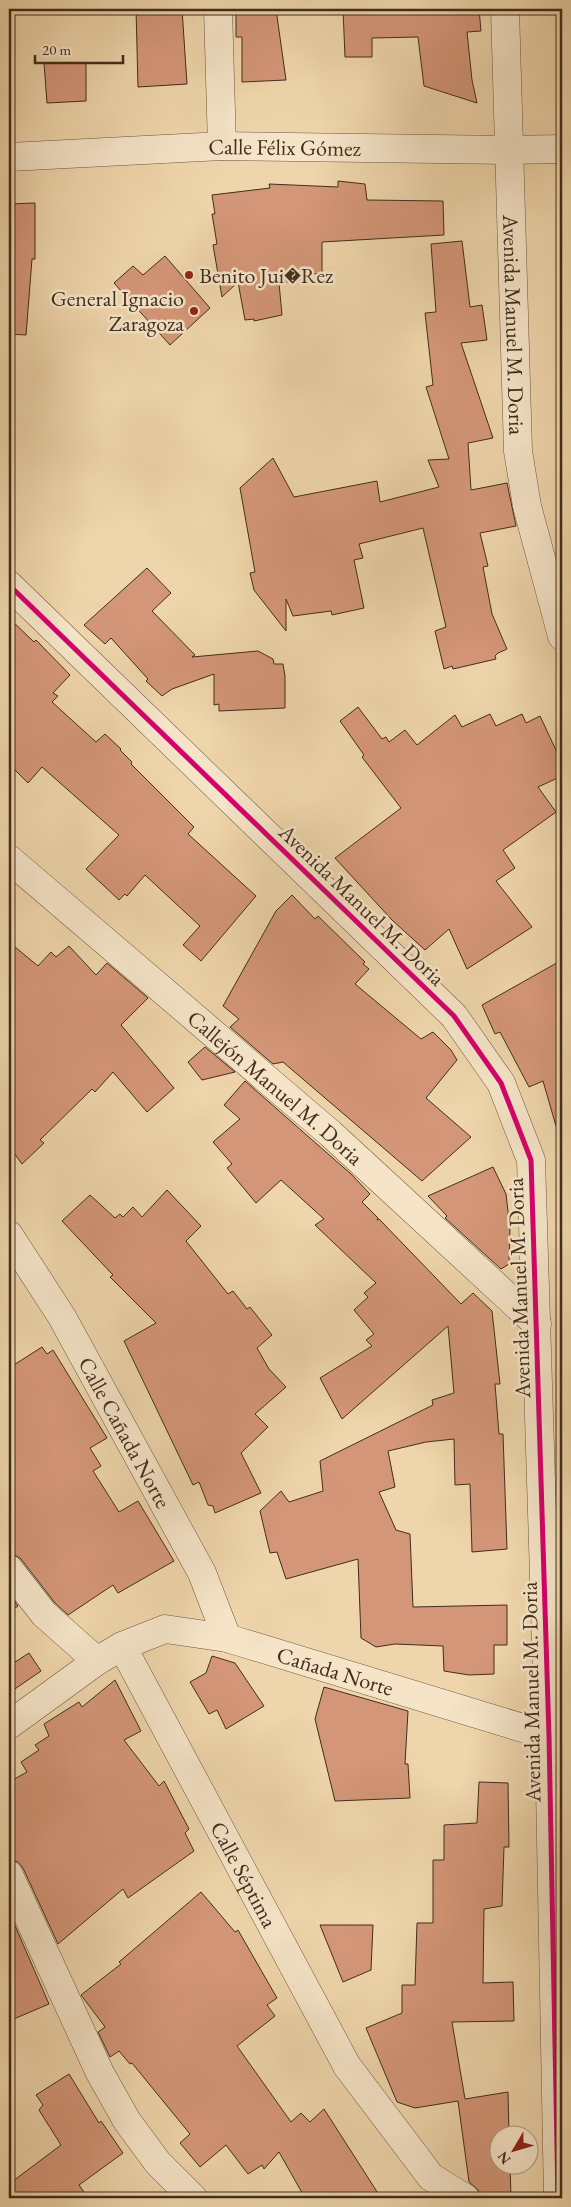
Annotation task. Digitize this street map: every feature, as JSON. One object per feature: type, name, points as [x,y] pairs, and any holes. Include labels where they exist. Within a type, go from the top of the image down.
[{"type":"street","points":[[218,9],[222,146]]},
{"type":"street","name":"Avenida Manuel M. Doria","points":[[505,9],[518,451],[527,506],[562,636]]},
{"type":"street","name":"Calle Félix Gómez","points":[[9,157],[222,146],[562,149]]},
{"type":"street","name":"Avenida Manuel M. Doria","points":[[9,585],[454,1016],[501,1083],[531,1160],[536,1324],[555,1736],[558,2198]]},
{"type":"street","name":"Callejón Manuel M. Doria","points":[[9,858],[331,1134],[536,1324]]},
{"type":"street","name":"Calle Cañada Norte","points":[[9,1235],[62,1317],[198,1564],[227,1638]]},
{"type":"street","points":[[9,1569],[44,1614],[97,1661]]},
{"type":"street","name":"Cañada Norte","points":[[122,1646],[165,1629],[227,1638],[555,1736]]},
{"type":"street","points":[[9,1725],[97,1661],[122,1646]]},
{"type":"street","name":"Calle Séptima","points":[[122,1646],[348,2066],[431,2177],[465,2198]]},
{"type":"street","points":[[9,1875],[100,2073],[127,2121],[158,2163],[193,2198]]},
{"type":"building","points":[[136,9],[182,9],[187,84],[138,87]]},
{"type":"building","points":[[236,9],[276,9],[286,80],[242,82],[242,37],[236,37]]},
{"type":"building","points":[[343,9],[479,9],[481,31],[467,32],[472,80],[477,103],[424,86],[418,37],[372,38],[372,57],[345,57]]},
{"type":"building","points":[[44,63],[86,63],[86,101],[47,103]]},
{"type":"building","points":[[338,181],[365,184],[367,200],[443,201],[444,235],[322,242],[322,274],[293,273],[294,281],[279,283],[282,315],[254,321],[254,319],[245,320],[238,282],[222,297],[213,245],[217,244],[212,214],[215,214],[212,195],[270,188],[269,184],[338,187]]},
{"type":"building","points":[[35,203],[35,259],[32,259],[26,335],[9,334],[9,204]]},
{"type":"building","points":[[462,241],[470,307],[482,305],[487,340],[461,343],[493,438],[468,443],[471,490],[507,483],[516,526],[480,533],[488,566],[483,567],[492,614],[507,649],[498,653],[495,656],[496,659],[453,669],[452,666],[444,669],[435,631],[446,627],[423,528],[359,544],[363,558],[354,560],[364,608],[332,615],[331,611],[293,616],[286,599],[286,631],[254,590],[250,573],[255,572],[240,488],[273,458],[294,497],[377,481],[380,502],[439,487],[428,460],[449,459],[426,387],[433,385],[425,313],[436,312],[431,244]]},
{"type":"building","points":[[165,256],[210,308],[170,345],[114,283],[133,266],[143,275]]},
{"type":"building","points":[[147,568],[171,593],[152,611],[195,655],[192,657],[258,651],[273,659],[274,664],[283,664],[285,708],[219,711],[219,704],[214,705],[214,674],[172,689],[162,696],[146,681],[148,679],[111,638],[105,644],[84,625]]},
{"type":"building","points":[[9,618],[34,642],[36,640],[70,675],[53,693],[58,696],[52,702],[96,742],[105,734],[121,749],[132,762],[131,764],[194,827],[188,834],[256,896],[201,961],[183,945],[200,926],[145,875],[127,896],[125,894],[119,900],[86,869],[119,835],[42,767],[28,783],[9,764]]},
{"type":"building","points":[[358,707],[382,739],[386,737],[389,742],[405,730],[417,745],[455,715],[462,727],[490,714],[496,726],[522,714],[526,723],[540,716],[562,763],[562,776],[538,787],[556,812],[503,850],[515,868],[496,881],[532,927],[467,969],[449,929],[425,950],[392,920],[335,858],[401,808],[362,757],[364,755],[340,721]]},
{"type":"building","points":[[292,895],[315,919],[318,916],[365,962],[363,964],[369,969],[355,984],[421,1039],[433,1032],[451,1050],[457,1060],[426,1098],[471,1137],[422,1181],[283,1062],[273,1064],[230,1027],[239,1019],[223,1006],[276,911]]},
{"type":"building","points":[[9,942],[38,966],[51,952],[56,957],[69,946],[96,975],[107,963],[148,998],[121,1025],[174,1088],[147,1112],[113,1072],[95,1092],[92,1089],[40,1140],[44,1143],[22,1164],[9,1146]]},
{"type":"building","points":[[562,960],[562,1125],[556,1126],[543,1081],[529,1087],[500,1032],[495,1034],[482,1005]]},
{"type":"building","points":[[205,1047],[235,1072],[202,1080],[188,1062]]},
{"type":"building","points":[[245,1081],[351,1174],[370,1194],[362,1202],[378,1218],[377,1220],[379,1219],[461,1304],[473,1293],[492,1311],[500,1384],[495,1384],[499,1434],[503,1434],[507,1549],[472,1552],[470,1484],[455,1485],[454,1439],[426,1442],[388,1451],[395,1487],[379,1492],[396,1530],[410,1534],[413,1607],[507,1605],[507,1645],[494,1645],[494,1674],[469,1675],[444,1671],[443,1646],[395,1644],[376,1647],[361,1638],[358,1559],[286,1579],[277,1552],[270,1553],[260,1511],[281,1491],[289,1502],[323,1491],[320,1461],[433,1405],[432,1400],[454,1393],[448,1326],[342,1419],[320,1378],[372,1346],[366,1340],[374,1334],[354,1310],[368,1297],[364,1293],[376,1283],[315,1225],[324,1219],[281,1180],[256,1203],[227,1168],[232,1164],[213,1142],[240,1119],[224,1105]]},
{"type":"building","points":[[493,1167],[506,1194],[510,1229],[509,1264],[501,1269],[445,1218],[447,1216],[428,1196]]},
{"type":"building","points":[[167,1190],[201,1226],[186,1241],[228,1294],[233,1291],[247,1309],[250,1307],[272,1335],[257,1348],[269,1369],[286,1387],[255,1414],[268,1427],[241,1453],[261,1493],[215,1513],[213,1506],[208,1505],[199,1482],[193,1485],[124,1341],[156,1323],[110,1277],[113,1275],[62,1221],[90,1195],[115,1218],[120,1214],[123,1217],[133,1207],[142,1217]]},
{"type":"building","points":[[42,1347],[47,1354],[53,1350],[107,1438],[90,1448],[101,1466],[93,1471],[119,1512],[138,1501],[174,1561],[118,1593],[113,1585],[68,1615],[55,1603],[21,1559],[9,1554],[9,1368]]},
{"type":"building","points":[[9,1594],[18,1606],[9,1612]]},
{"type":"building","points":[[29,1653],[41,1671],[9,1693],[9,1666]]},
{"type":"building","points":[[212,1656],[235,1663],[264,1706],[226,1729],[217,1710],[209,1714],[190,1682],[206,1673]]},
{"type":"building","points":[[115,1680],[141,1731],[124,1740],[159,1786],[164,1781],[189,1829],[185,1833],[194,1851],[128,1898],[123,1889],[58,1944],[23,1868],[18,1862],[9,1860],[9,1782],[27,1772],[21,1762],[39,1750],[35,1745],[49,1736],[44,1724],[79,1702],[82,1707]]},
{"type":"building","points":[[324,1687],[408,1711],[405,1764],[408,1764],[410,1798],[335,1801],[315,1719]]},
{"type":"building","points":[[479,1782],[508,1783],[509,1847],[504,1847],[502,1906],[484,1909],[483,1983],[513,1982],[514,2021],[452,2022],[465,2099],[508,2092],[509,2124],[488,2124],[488,2174],[510,2174],[511,2198],[494,2198],[480,2194],[469,2182],[458,2101],[415,2108],[397,2102],[366,2028],[402,2013],[402,1985],[415,1985],[417,1923],[433,1923],[433,1860],[444,1860],[444,1825],[477,1823]]},
{"type":"building","points":[[201,1892],[235,1932],[238,1930],[277,1998],[267,2005],[275,2016],[237,2046],[291,2122],[301,2113],[310,2122],[324,2109],[381,2198],[305,2198],[279,2152],[264,2169],[262,2165],[248,2174],[226,2145],[200,2167],[180,2143],[190,2134],[132,2063],[130,2064],[119,2051],[110,2057],[98,2032],[105,2027],[81,1995],[121,1964],[119,1962]]},
{"type":"building","points":[[9,1912],[49,2004],[9,2021]]},
{"type":"building","points":[[320,1925],[373,1925],[371,1970],[343,1982]]},
{"type":"building","points":[[69,2074],[99,2123],[101,2121],[123,2153],[79,2185],[88,2198],[9,2198],[9,2184],[61,2145],[39,2110],[43,2105],[36,2095]]},
{"type":"cycle path","points":[[9,585],[454,1016],[501,1083],[531,1160],[549,1736],[558,2198]]},
{"type":"place","name":"Benito Jui�Rez","points":[[189,275]]},
{"type":"place","name":"General Ignacio Zaragoza","points":[[194,311]]}]
